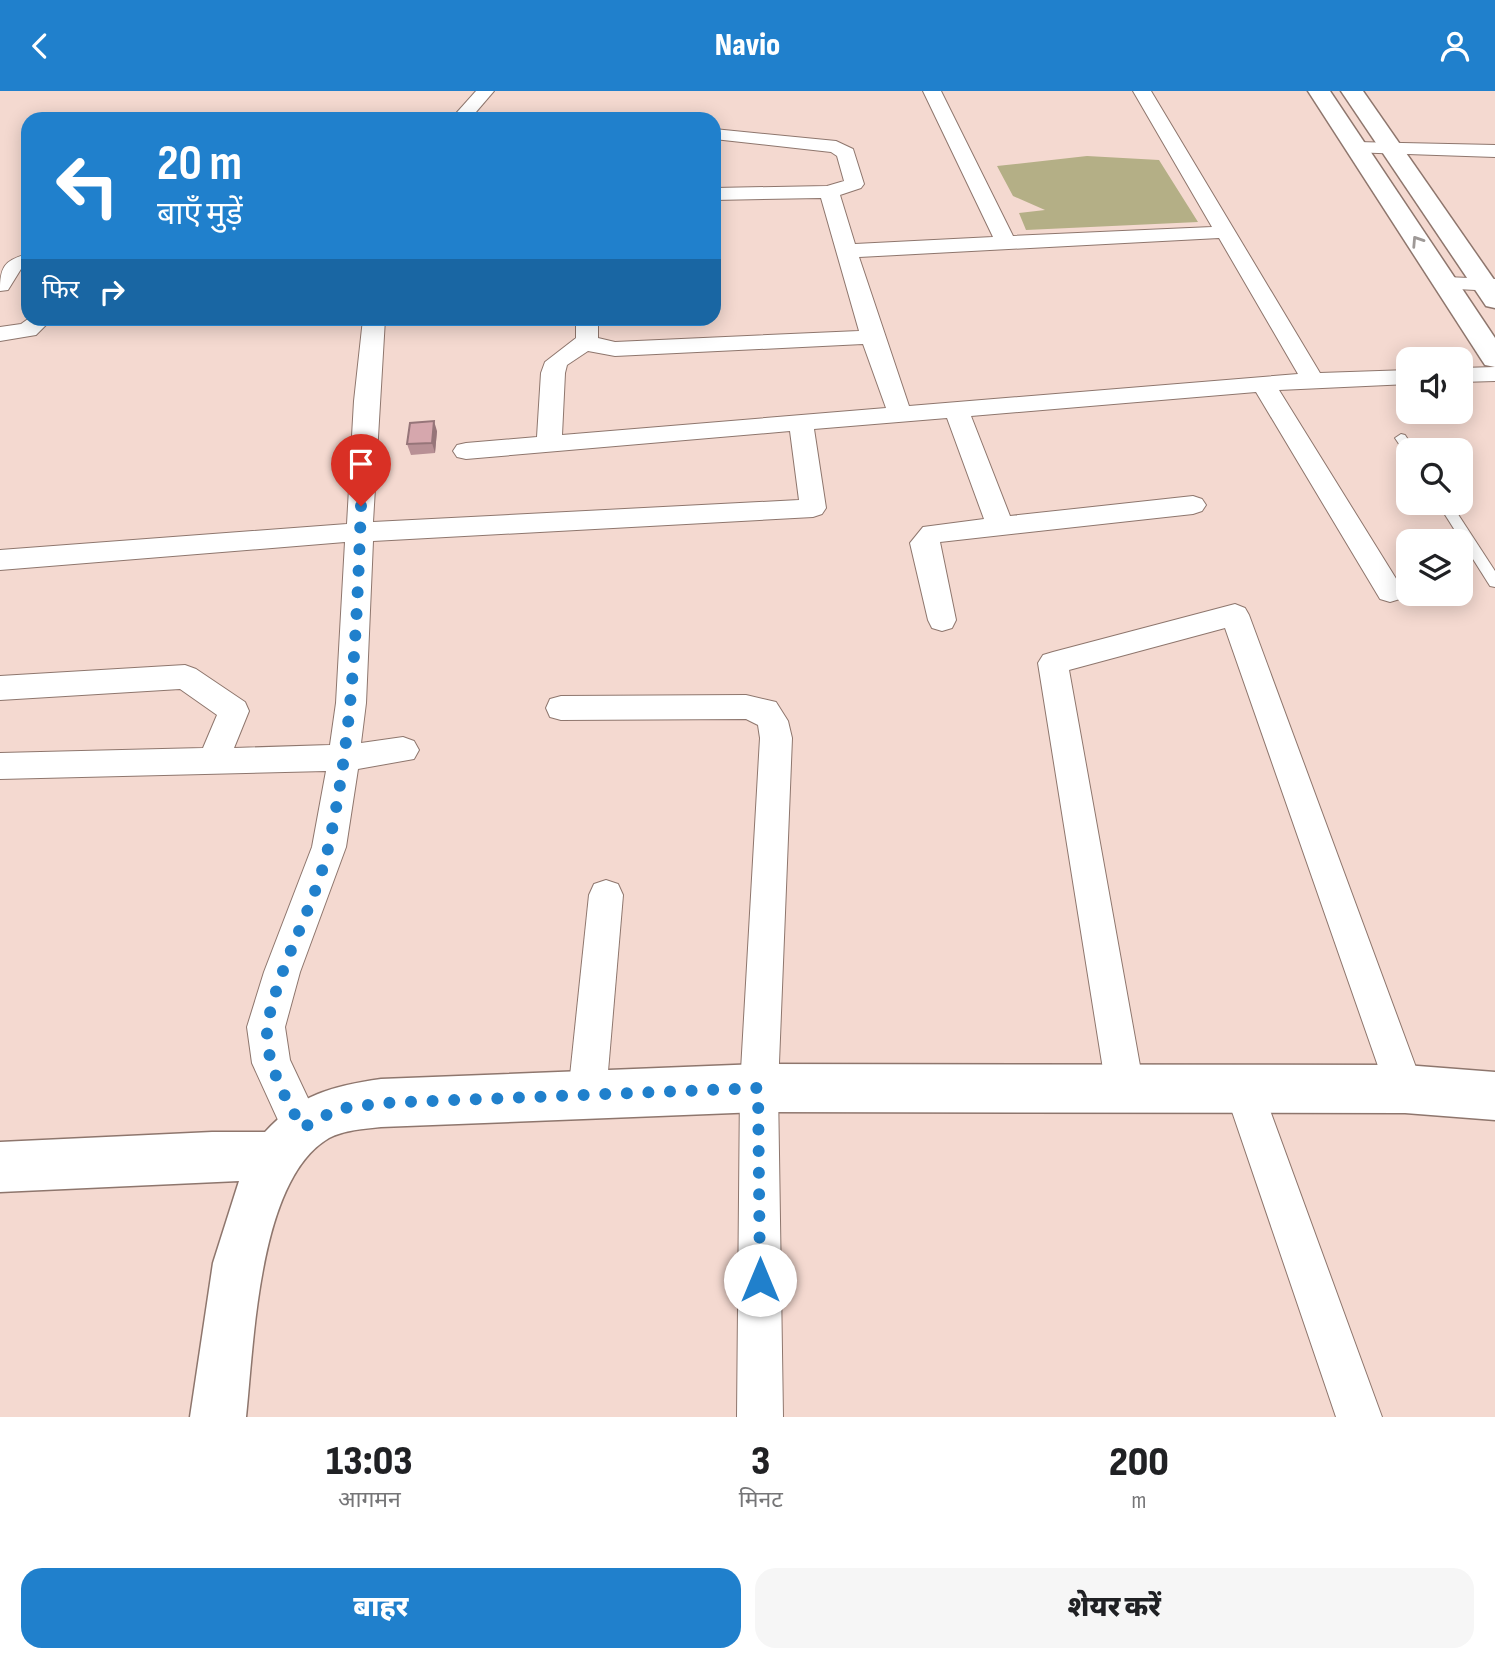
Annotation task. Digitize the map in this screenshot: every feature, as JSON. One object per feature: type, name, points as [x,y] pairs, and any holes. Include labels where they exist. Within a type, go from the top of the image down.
[{"type":"street","points":[[466,112],[485,91]]},
{"type":"street","points":[[932,91],[1005,241]]},
{"type":"street","points":[[1142,91],[1313,380]]},
{"type":"street","points":[[1319,91],[1495,359]]},
{"type":"street","points":[[1352,91],[1492,290]]},
{"type":"street","points":[[721,135],[836,147],[846,153],[854,184],[829,192],[721,194]]},
{"type":"street","points":[[1356,148],[1495,151]]},
{"type":"street","points":[[829,192],[872,337],[900,414]]},
{"type":"street","points":[[846,251],[1226,232]]},
{"type":"street","points":[[0,285],[14,265],[21,262]]},
{"type":"street","points":[[1445,283],[1492,290]]},
{"type":"street","points":[[0,334],[28,330],[33,326]]},
{"type":"street","points":[[218,1417],[238,1270],[252,1208],[288,1143],[266,1027],[282,972],[329,847],[344,758],[351,703],[366,401],[373,326]]},
{"type":"street","points":[[549,443],[557,362],[587,330],[596,346],[615,349],[872,337]]},
{"type":"street","points":[[1473,375],[1495,374]]},
{"type":"street","points":[[466,451],[1313,380],[1396,377]]},
{"type":"street","points":[[1263,384],[1390,592]]},
{"type":"street","points":[[957,409],[1000,526]]},
{"type":"street","points":[[0,560],[360,532],[813,507],[801,422]]},
{"type":"street","points":[[942,620],[924,543],[932,534],[1193,505]]},
{"type":"street","points":[[1125,1088],[1054,663],[1236,615],[1405,1090]]},
{"type":"street","points":[[0,688],[185,677],[234,711],[214,761]]},
{"type":"street","points":[[561,708],[746,707],[765,711],[773,721],[776,738],[758,1088],[760,1417]]},
{"type":"street","points":[[0,766],[344,758],[403,750]]},
{"type":"street","points":[[587,1095],[606,895]]},
{"type":"street","points":[[0,1167],[212,1156],[288,1143],[338,1109],[382,1103],[758,1088],[1405,1090],[1495,1096]]},
{"type":"street","points":[[1244,1091],[1359,1417]]},
{"type":"lane","points":[[1451,515],[1495,582]]},
{"type":"shaded area","points":[[1087,156],[1159,160],[1198,222],[1026,230],[1019,213],[1045,210],[1013,196],[997,166]]},
{"type":"building","points":[[434,421],[432,443],[407,444],[410,423]]},
{"type":"route","points":[[361,506],[351,703],[329,847],[282,972],[266,1027],[271,1063],[278,1084],[302,1128],[338,1109],[382,1103],[758,1088],[760,1280]]}]
